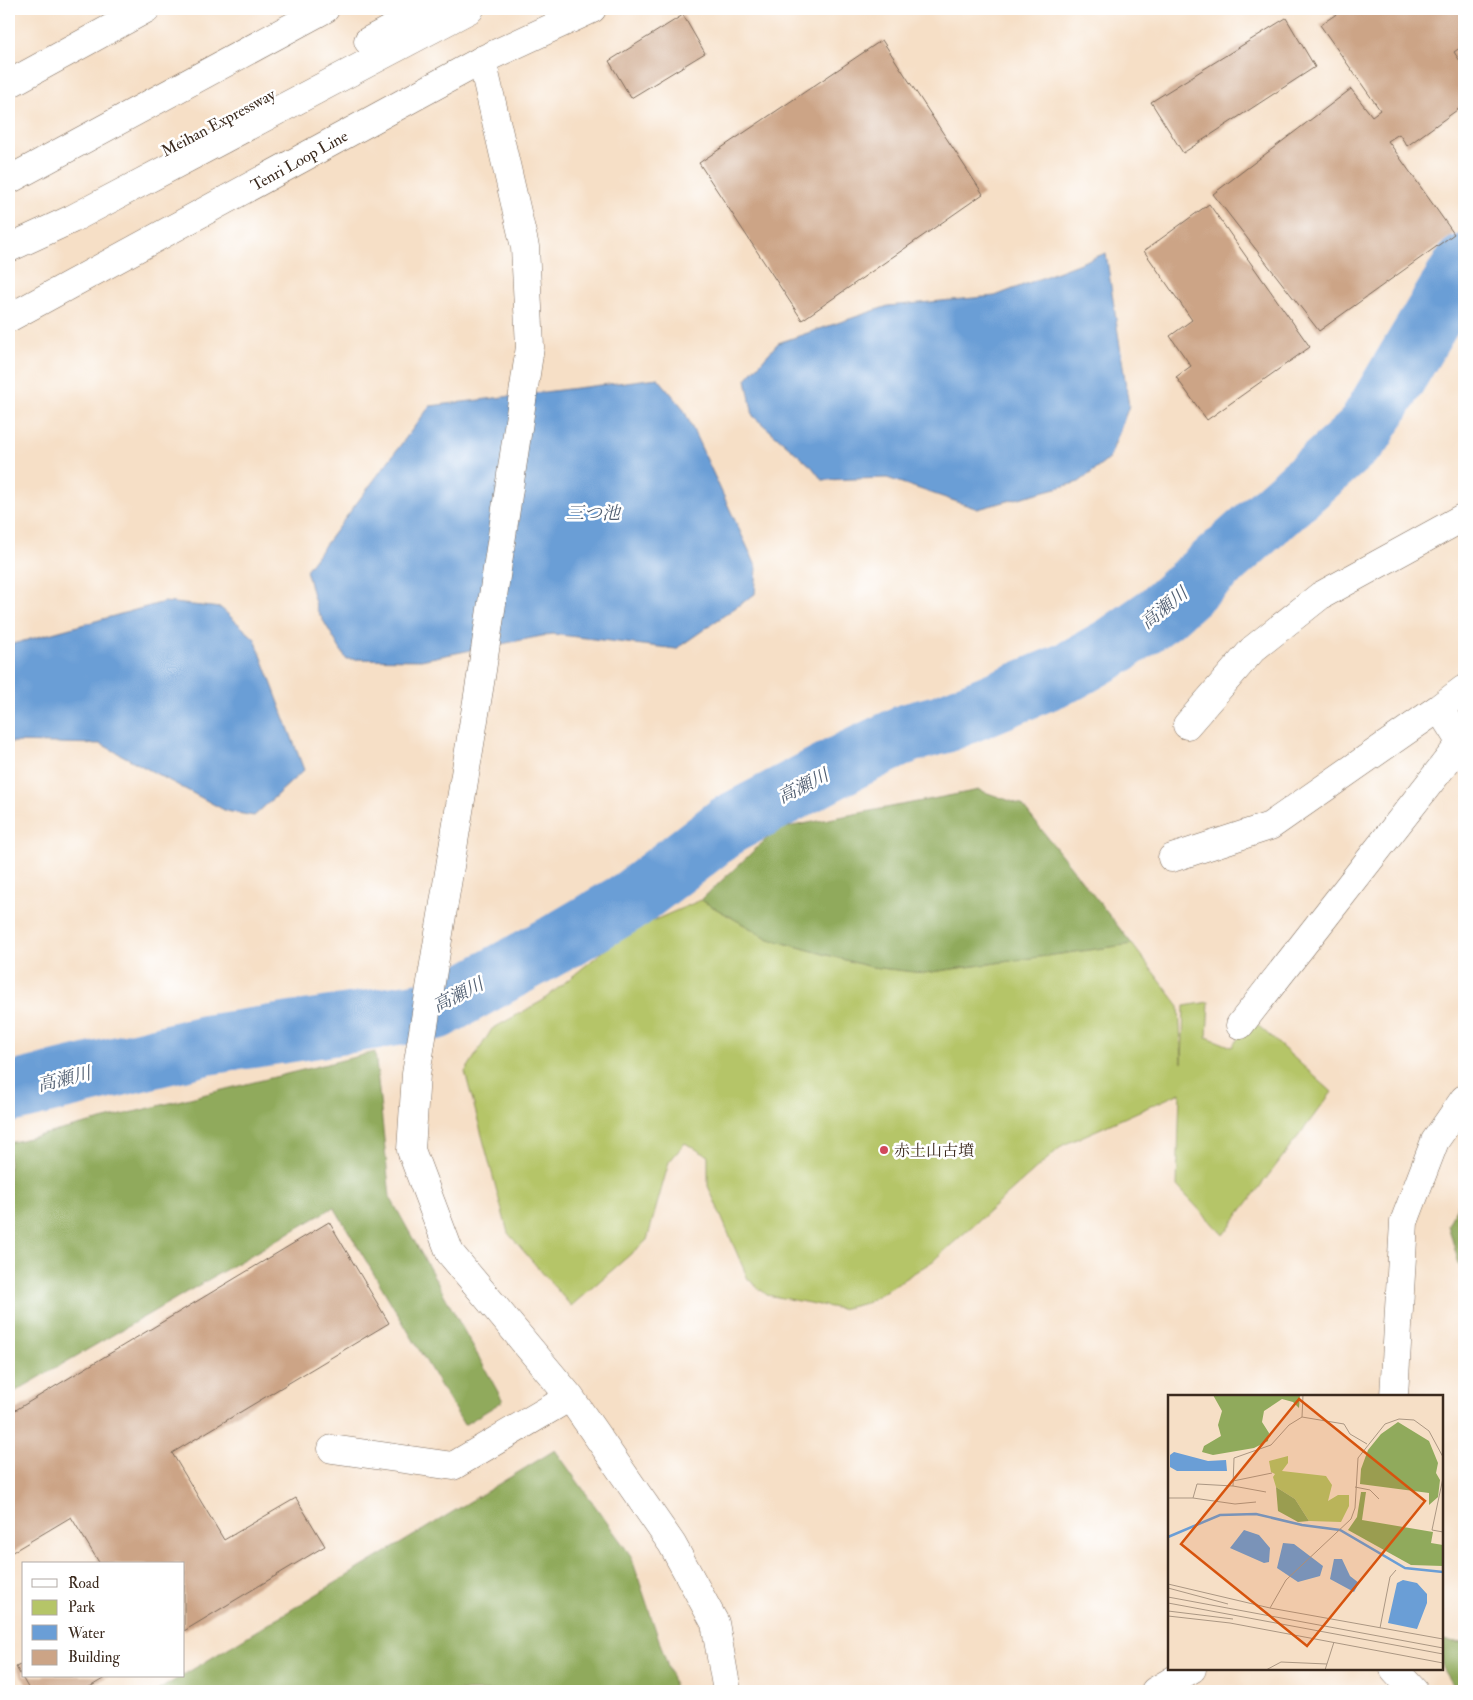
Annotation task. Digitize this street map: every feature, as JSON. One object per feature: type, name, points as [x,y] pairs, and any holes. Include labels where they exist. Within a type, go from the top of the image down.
[{"type":"main road","points":[[9,84],[146,9]]},
{"type":"main road","points":[[136,111],[299,9]]},
{"type":"main road","points":[[9,180],[325,9]]},
{"type":"main road","name":"Meihan Expressway","points":[[9,236],[428,9]]},
{"type":"main road","points":[[9,248],[72,219],[470,9]]},
{"type":"main road","name":"Tenri Loop Line","points":[[9,318],[482,60],[592,9]]},
{"type":"main road","points":[[482,60],[525,247],[530,347],[482,678],[434,954],[416,1074],[411,1150],[450,1253],[570,1397],[672,1544],[715,1623],[727,1691]]},
{"type":"main road","points":[[1187,725],[1253,649],[1320,596],[1464,517]]},
{"type":"main road","points":[[1172,858],[1270,826],[1464,689]]},
{"type":"main road","points":[[1240,1026],[1463,746],[1439,708]]},
{"type":"main road","points":[[1394,1395],[1404,1222],[1435,1141],[1464,1099]]},
{"type":"main road","points":[[332,1448],[453,1466],[570,1397]]},
{"type":"main road","points":[[1155,1691],[1190,1670]]},
{"type":"main road","points":[[1395,1670],[1414,1691]]},
{"type":"green space","points":[[979,790],[1022,805],[1132,944],[924,973],[871,967],[769,939],[701,900],[777,829]]},
{"type":"green space","points":[[701,900],[769,939],[871,967],[924,973],[1132,944],[1179,1006],[1182,1063],[1184,1006],[1209,1002],[1207,1037],[1232,1047],[1251,1019],[1332,1092],[1223,1235],[1177,1186],[1180,1093],[1063,1145],[933,1261],[866,1303],[841,1309],[767,1295],[748,1279],[708,1186],[708,1156],[685,1143],[669,1162],[647,1240],[571,1306],[508,1233],[465,1072],[492,1029],[542,1001],[627,932]]},
{"type":"green space","points":[[375,1052],[390,1197],[503,1401],[464,1425],[334,1207],[9,1395],[9,1143]]},
{"type":"green space","points":[[1464,1192],[1464,1273],[1461,1271],[1448,1225]]},
{"type":"green space","points":[[555,1450],[631,1556],[676,1691],[157,1691],[178,1678],[185,1678],[185,1674]]},
{"type":"green space","points":[[1443,1640],[1464,1643],[1464,1691],[1456,1691],[1443,1670]]},
{"type":"water","points":[[1106,253],[1129,406],[1109,459],[1079,482],[978,509],[887,478],[822,480],[812,467],[753,416],[746,379],[778,343],[888,306],[995,296]]},
{"type":"water","name":"三つ池","points":[[658,378],[683,408],[757,568],[755,594],[676,649],[552,634],[421,660],[346,659],[317,610],[306,570],[430,406]]},
{"type":"water","points":[[164,602],[221,608],[255,639],[304,770],[254,816],[226,811],[101,744],[9,742],[9,645]]},
{"type":"building","points":[[1344,9],[1460,9],[1464,14],[1464,45],[1454,52],[1464,67],[1464,105],[1407,146],[1399,134],[1388,141],[1454,234],[1319,331],[1213,194],[1351,89],[1372,116],[1380,110],[1320,25]]},
{"type":"building","points":[[683,15],[705,53],[631,98],[609,61]]},
{"type":"building","points":[[1286,18],[1315,67],[1183,153],[1151,102]]},
{"type":"building","points":[[882,40],[983,194],[802,320],[699,163]]},
{"type":"building","points":[[1209,204],[1310,347],[1207,420],[1176,377],[1191,366],[1170,336],[1192,320],[1144,251]]},
{"type":"building","points":[[329,1222],[389,1323],[172,1453],[224,1540],[296,1498],[325,1546],[185,1630],[185,1562],[99,1562],[71,1517],[9,1554],[9,1414]]},
{"type":"building","points":[[22,1664],[22,1677],[16,1667]]},
{"type":"building","points":[[22,1678],[105,1678],[83,1691],[30,1691]]},
{"type":"waterway","name":"高瀬川","points":[[9,1093],[206,1045],[436,1010],[631,900],[728,825],[853,759],[908,733],[942,724],[1070,671],[1114,646],[1161,613],[1363,433],[1464,264]]},
{"type":"place","name":"赤土山古墳","points":[[884,1150]]}]
